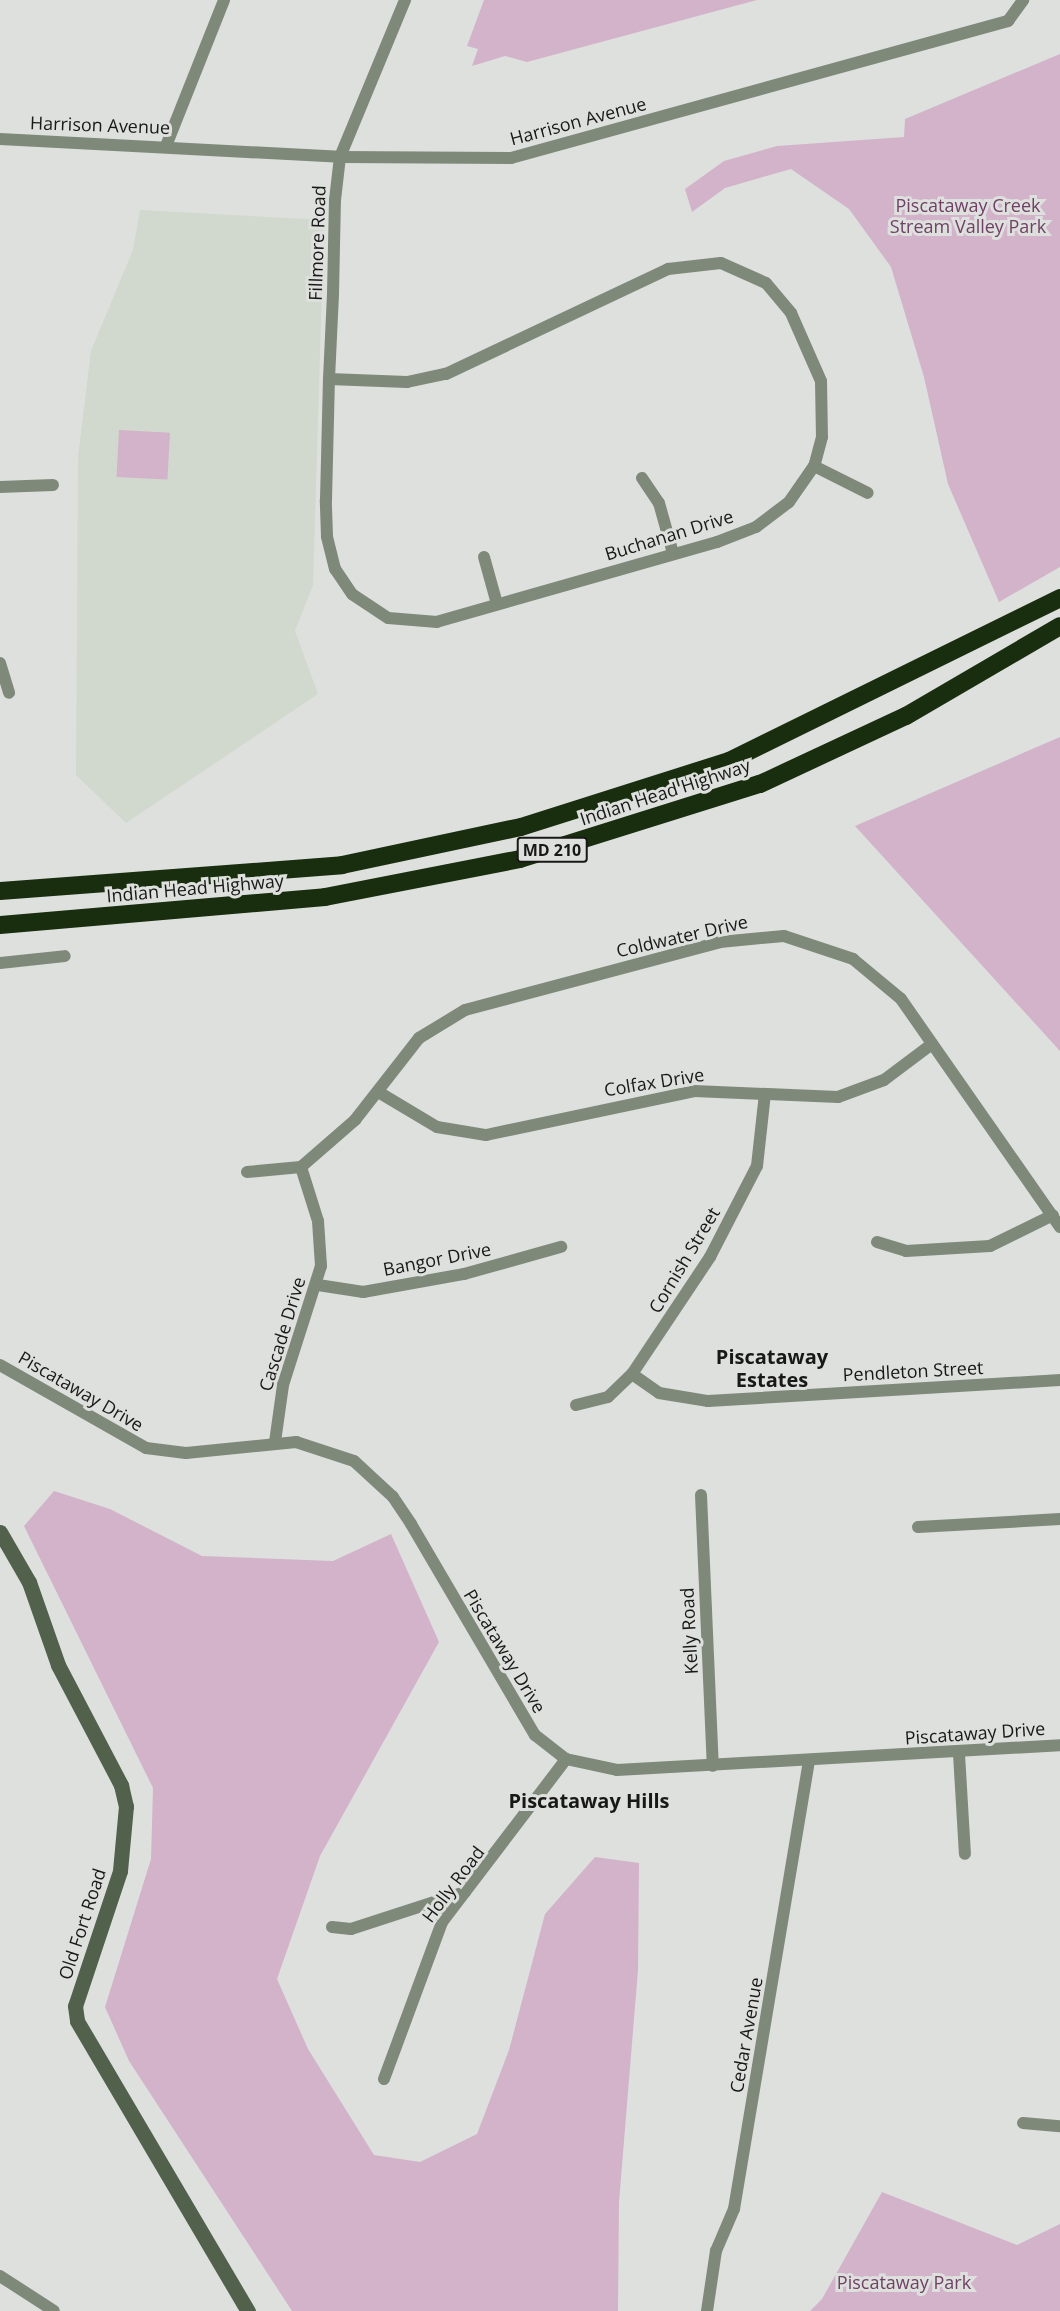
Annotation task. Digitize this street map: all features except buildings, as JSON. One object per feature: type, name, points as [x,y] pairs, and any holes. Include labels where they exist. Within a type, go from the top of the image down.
[{"type":"highway","name":"Indian Head Highway","points":[[0,891],[342,864],[521,827],[729,761],[1060,598]]},
{"type":"highway","name":"Indian Head Highway","points":[[0,925],[325,897],[520,859],[760,784],[906,716],[1060,626]]},
{"type":"main road","name":"Old Fort Road","points":[[0,1532],[28,1582],[58,1665],[121,1785],[126,1806],[122,1862],[75,2006],[77,2021],[248,2311]]},
{"type":"street","points":[[166,146],[224,0]]},
{"type":"street","name":"Fillmore Road","points":[[326,500],[329,379],[340,157],[405,0]]},
{"type":"street","name":"Harrison Avenue","points":[[0,139],[340,157],[474,160],[536,153],[1008,21],[1023,0]]},
{"type":"street","name":"Buchanan Drive","points":[[326,500],[335,569],[352,594],[374,611],[419,624],[673,554],[756,527],[789,502],[814,466],[822,436],[823,399],[808,347],[782,299],[766,283],[721,263],[668,269],[426,380],[329,379]]},
{"type":"street","points":[[814,466],[867,493]]},
{"type":"street","points":[[642,478],[659,503],[673,554]]},
{"type":"street","points":[[0,486],[53,485]]},
{"type":"street","points":[[484,556],[497,604]]},
{"type":"street","points":[[0,663],[9,693]]},
{"type":"street","name":"Coldwater Drive","points":[[302,1167],[380,1093],[419,1038],[480,1003],[720,942],[764,936],[813,942],[854,959],[901,999],[1060,1227]]},
{"type":"street","points":[[0,963],[65,956]]},
{"type":"street","name":"Colfax Drive","points":[[380,1093],[437,1127],[486,1135],[668,1095],[765,1094],[813,1099],[852,1094],[884,1080],[933,1044]]},
{"type":"street","name":"Cornish Street","points":[[576,1405],[609,1396],[632,1374],[748,1188],[764,1134],[765,1094]]},
{"type":"street","points":[[247,1172],[302,1167]]},
{"type":"street","name":"Cascade Drive","points":[[275,1442],[283,1385],[318,1285],[318,1221],[302,1167]]},
{"type":"street","points":[[877,1242],[906,1251],[990,1246],[1053,1215]]},
{"type":"street","name":"Bangor Drive","points":[[318,1285],[363,1292],[464,1274],[561,1246]]},
{"type":"street","name":"Piscataway Drive","points":[[0,1365],[146,1448],[186,1453],[275,1442],[342,1454],[385,1489],[528,1725],[566,1758],[617,1770],[959,1754],[1060,1745]]},
{"type":"street","name":"Pendleton Street","points":[[632,1374],[659,1393],[708,1401],[1060,1380]]},
{"type":"street","name":"Kelly Road","points":[[701,1495],[713,1766]]},
{"type":"street","points":[[918,1527],[1060,1519]]},
{"type":"street","points":[[959,1754],[964,1854]]},
{"type":"street","name":"Holly Road","points":[[384,2079],[434,1939],[465,1892],[566,1758]]},
{"type":"street","name":"Cedar Avenue","points":[[707,2311],[716,2251],[734,2209],[809,1761]]},
{"type":"street","points":[[332,1927],[351,1929],[465,1892]]},
{"type":"street","points":[[1023,2123],[1060,2126]]},
{"type":"street","points":[[0,2276],[36,2306],[54,2311]]},
{"type":"shaded area","points":[[140,210],[324,220],[313,585],[295,631],[318,694],[126,823],[76,775],[78,457],[91,351],[133,250]]},
{"type":"green space","points":[[484,0],[757,0],[527,62],[505,56],[472,66],[478,49],[467,46]]},
{"type":"green space","name":"Piscataway Creek Stream Valley Park","points":[[1060,54],[1060,567],[999,602],[948,484],[924,377],[891,267],[849,209],[791,169],[725,188],[692,212],[685,189],[724,161],[777,146],[904,137],[905,119]]},
{"type":"green space","points":[[119,430],[170,433],[167,480],[117,477]]},
{"type":"green space","points":[[1060,737],[1060,1051],[855,826]]},
{"type":"green space","points":[[54,1491],[110,1509],[202,1556],[333,1561],[391,1534],[439,1642],[320,1856],[277,1979],[308,2049],[374,2155],[420,2162],[477,2134],[509,2050],[545,1914],[595,1857],[639,1863],[638,1970],[619,2202],[618,2311],[292,2311],[129,2061],[105,2007],[151,1859],[153,1788],[24,1526]]},
{"type":"green space","name":"Piscataway Park","points":[[882,2192],[1017,2245],[1060,2224],[1060,2311],[810,2311],[822,2299]]},
{"type":"district","name":"Piscataway Estates","points":[[772,1368]]},
{"type":"district","name":"Piscataway Hills","points":[[589,1800]]}]
